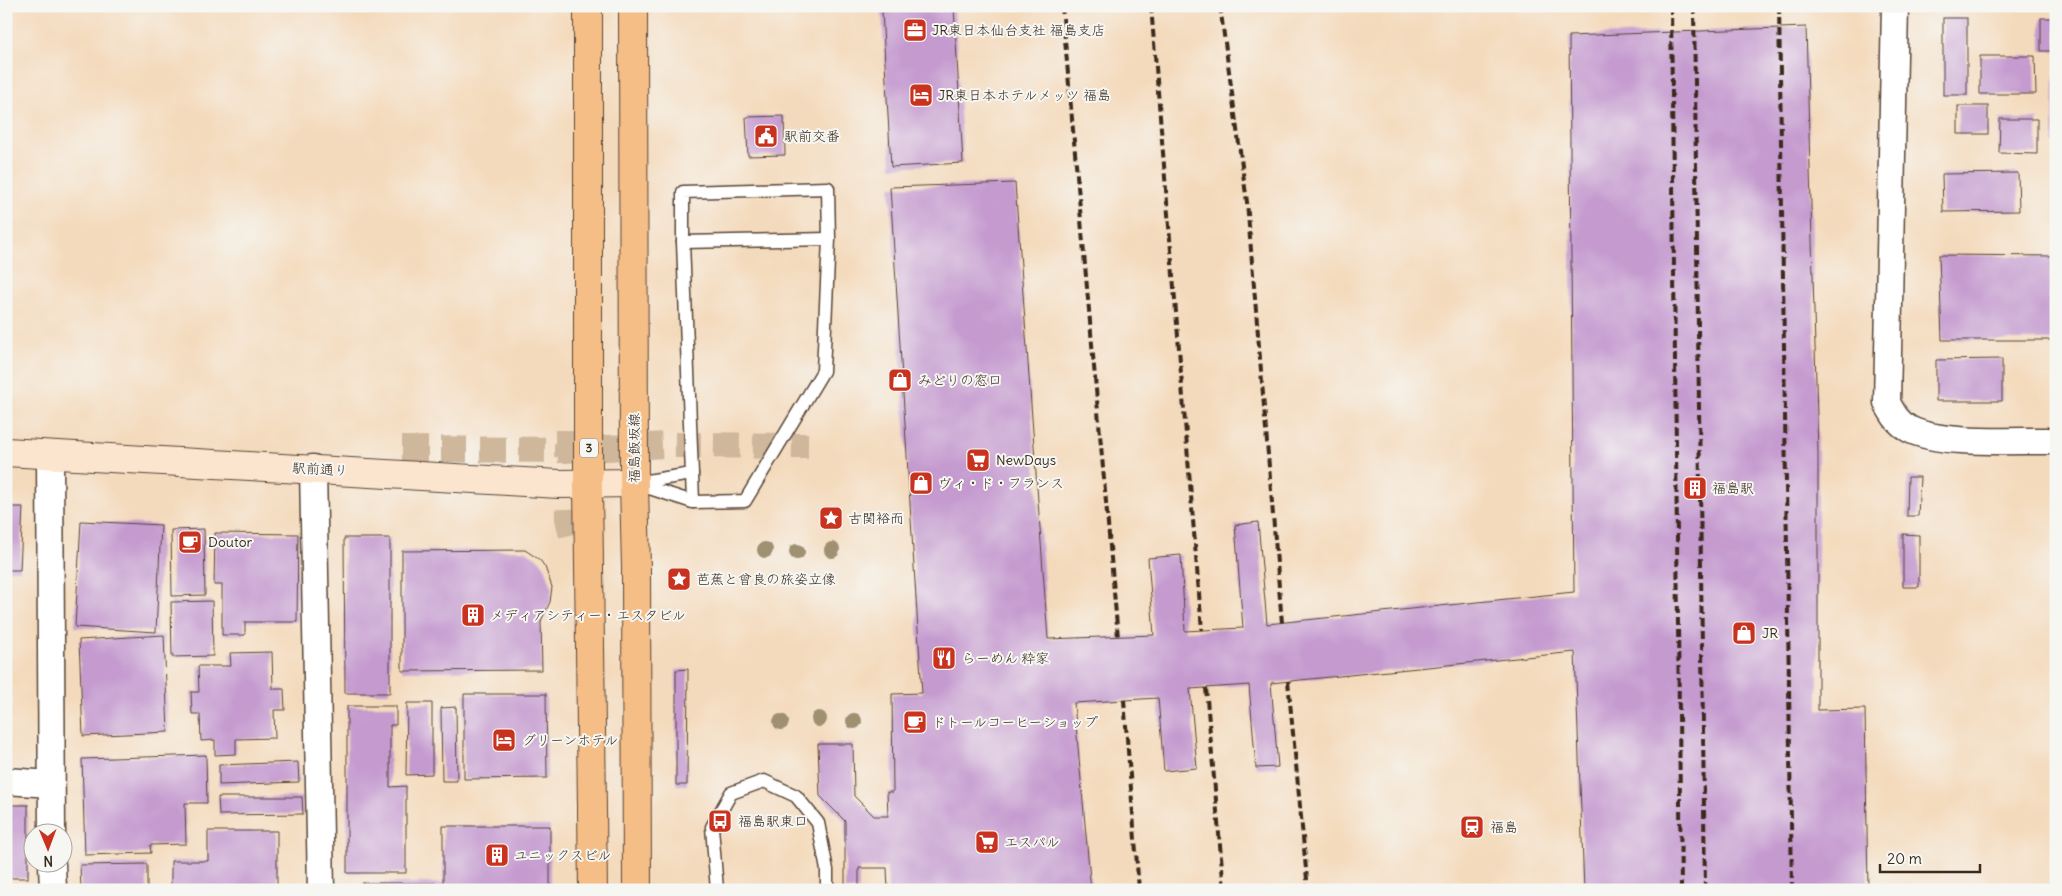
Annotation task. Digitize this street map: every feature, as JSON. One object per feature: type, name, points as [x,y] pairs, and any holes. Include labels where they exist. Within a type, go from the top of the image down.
[{"type":"main road","name":"3","points":[[588,6],[588,485],[593,890]]},
{"type":"main road","name":"福島飯坂線","points":[[633,6],[637,890]]},
{"type":"street","points":[[1896,6],[1887,403],[1895,418],[1910,430],[1947,439],[2056,441]]},
{"type":"street","name":"駅前通り","points":[[6,452],[588,485],[634,483]]},
{"type":"street","points":[[50,455],[52,824]]},
{"type":"street","points":[[313,468],[321,890]]},
{"type":"street","points":[[6,781],[51,784]]},
{"type":"street","points":[[52,874],[53,890]]},
{"type":"lane","points":[[634,483],[693,502],[745,501],[823,371],[829,239],[828,188],[683,192],[683,242],[693,502]]},
{"type":"lane","points":[[683,242],[829,239]]},
{"type":"lane","points":[[634,483],[692,474]]},
{"type":"lane","points":[[717,890],[712,827],[731,794],[764,781],[796,796],[818,823],[827,870],[827,890]]},
{"type":"building","points":[[954,7],[963,163],[891,167],[882,11]]},
{"type":"building","points":[[1943,18],[1967,18],[1967,95],[1943,95]]},
{"type":"building","points":[[2041,18],[2056,18],[2056,51],[2041,51]]},
{"type":"building","name":"福島駅","points":[[1806,27],[1818,453],[1818,710],[1865,709],[1868,890],[1584,890],[1575,652],[1271,683],[1278,767],[1256,768],[1249,685],[1190,689],[1197,768],[1164,771],[1158,698],[1074,703],[1091,890],[888,890],[887,868],[859,868],[859,890],[845,890],[845,821],[820,796],[818,744],[853,744],[854,796],[874,816],[888,816],[887,792],[893,792],[892,694],[922,693],[890,187],[1015,183],[1048,639],[1154,635],[1148,558],[1181,555],[1185,631],[1243,628],[1235,525],[1258,522],[1267,624],[1574,592],[1569,36]]},
{"type":"building","points":[[1980,56],[2035,56],[2036,94],[1980,94]]},
{"type":"building","points":[[2054,77],[2056,77],[2056,143],[2053,143]]},
{"type":"building","points":[[1958,106],[1988,106],[1988,134],[1958,134]]},
{"type":"building","name":"駅前交番","points":[[784,116],[785,155],[748,156],[746,117]]},
{"type":"building","points":[[2000,119],[2037,119],[2037,154],[1999,153]]},
{"type":"building","points":[[2018,173],[2019,211],[1943,212],[1942,174]]},
{"type":"building","points":[[1939,255],[2056,256],[2056,340],[1942,340]]},
{"type":"building","points":[[2002,359],[2002,401],[1936,401],[1936,360]]},
{"type":"building","points":[[1908,477],[1920,477],[1918,516],[1907,516]]},
{"type":"building","points":[[6,507],[23,507],[20,570],[6,570]]},
{"type":"building","points":[[81,521],[161,525],[156,632],[75,627]]},
{"type":"building","points":[[204,529],[205,595],[172,596],[171,530]]},
{"type":"building","points":[[215,533],[298,534],[297,622],[245,622],[245,635],[222,635],[222,585],[214,585]]},
{"type":"building","points":[[1903,534],[1919,535],[1919,587],[1903,587]]},
{"type":"building","points":[[344,538],[390,538],[390,693],[345,693]]},
{"type":"building","name":"メディアシティー・エスタビル","points":[[525,550],[540,560],[545,567],[552,587],[550,602],[541,621],[542,670],[402,671],[402,551]]},
{"type":"building","points":[[212,601],[213,656],[172,657],[171,602]]},
{"type":"building","points":[[164,635],[168,732],[83,736],[79,640]]},
{"type":"building","points":[[272,652],[273,689],[284,689],[285,710],[274,710],[275,738],[236,739],[236,754],[215,755],[215,740],[201,741],[200,714],[192,714],[191,692],[199,692],[198,666],[231,666],[230,653]]},
{"type":"building","points":[[688,669],[687,785],[676,785],[676,670]]},
{"type":"building","points":[[464,694],[546,694],[547,778],[464,779]]},
{"type":"building","points":[[407,703],[432,703],[432,774],[406,775]]},
{"type":"building","points":[[347,706],[396,706],[396,725],[390,725],[390,787],[406,786],[406,873],[347,873]]},
{"type":"building","points":[[456,707],[457,781],[442,781],[441,708]]},
{"type":"building","points":[[206,755],[207,803],[185,803],[186,844],[150,845],[151,853],[85,855],[82,759]]},
{"type":"building","points":[[298,762],[299,782],[219,785],[219,765]]},
{"type":"building","points":[[218,797],[302,797],[303,814],[219,815]]},
{"type":"building","points":[[6,805],[28,805],[28,824],[22,824],[22,874],[28,874],[28,878],[6,878]]},
{"type":"building","name":"ユニックスビル","points":[[443,826],[550,826],[550,890],[362,890],[362,883],[443,883]]},
{"type":"building","points":[[208,831],[277,831],[277,890],[171,890],[171,861],[208,861]]},
{"type":"building","points":[[147,864],[147,890],[81,890],[80,865]]},
{"type":"tunnel","points":[[555,443],[567,443],[568,518],[573,540]]},
{"type":"tunnel","points":[[402,449],[566,450],[667,445],[808,446]]},
{"type":"railway","points":[[1062,6],[1118,637]]},
{"type":"railway","points":[[1151,6],[1202,630]]},
{"type":"railway","points":[[1220,6],[1247,202],[1282,623]]},
{"type":"railway","points":[[1671,6],[1681,890]]},
{"type":"railway","points":[[1694,6],[1705,890]]},
{"type":"railway","points":[[1779,6],[1792,890]]},
{"type":"railway","points":[[1288,681],[1308,890]]},
{"type":"railway","points":[[1206,688],[1224,890]]},
{"type":"railway","points":[[1124,700],[1139,890]]},
{"type":"place","name":"JR東日本仙台支社 福島支店","points":[[915,30]]},
{"type":"place","name":"JR東日本ホテルメッツ 福島","points":[[921,95]]},
{"type":"place","name":"駅前交番","points":[[766,136]]},
{"type":"place","name":"みどりの窓口","points":[[900,380]]},
{"type":"place","name":"NewDays","points":[[978,460]]},
{"type":"place","name":"ヴィ・ド・フランス","points":[[921,483]]},
{"type":"place","name":"福島駅","points":[[1695,488]]},
{"type":"place","name":"古関裕而","points":[[831,518]]},
{"type":"place","name":"Doutor","points":[[190,542]]},
{"type":"place","name":"芭蕉と曾良の旅姿立像","points":[[679,579]]},
{"type":"place","name":"メディアシティー・エスタビル","points":[[473,615]]},
{"type":"place","name":"JR","points":[[1744,633]]},
{"type":"place","name":"らーめん 粋家","points":[[944,658]]},
{"type":"place","name":"ドトールコーヒーショップ","points":[[915,722]]},
{"type":"place","name":"グリーンホテル","points":[[504,740]]},
{"type":"place","name":"福島駅東口","points":[[720,821]]},
{"type":"place","name":"福島","points":[[1472,827]]},
{"type":"place","name":"エスパル","points":[[987,842]]},
{"type":"place","name":"ユニックスビル","points":[[497,855]]}]
